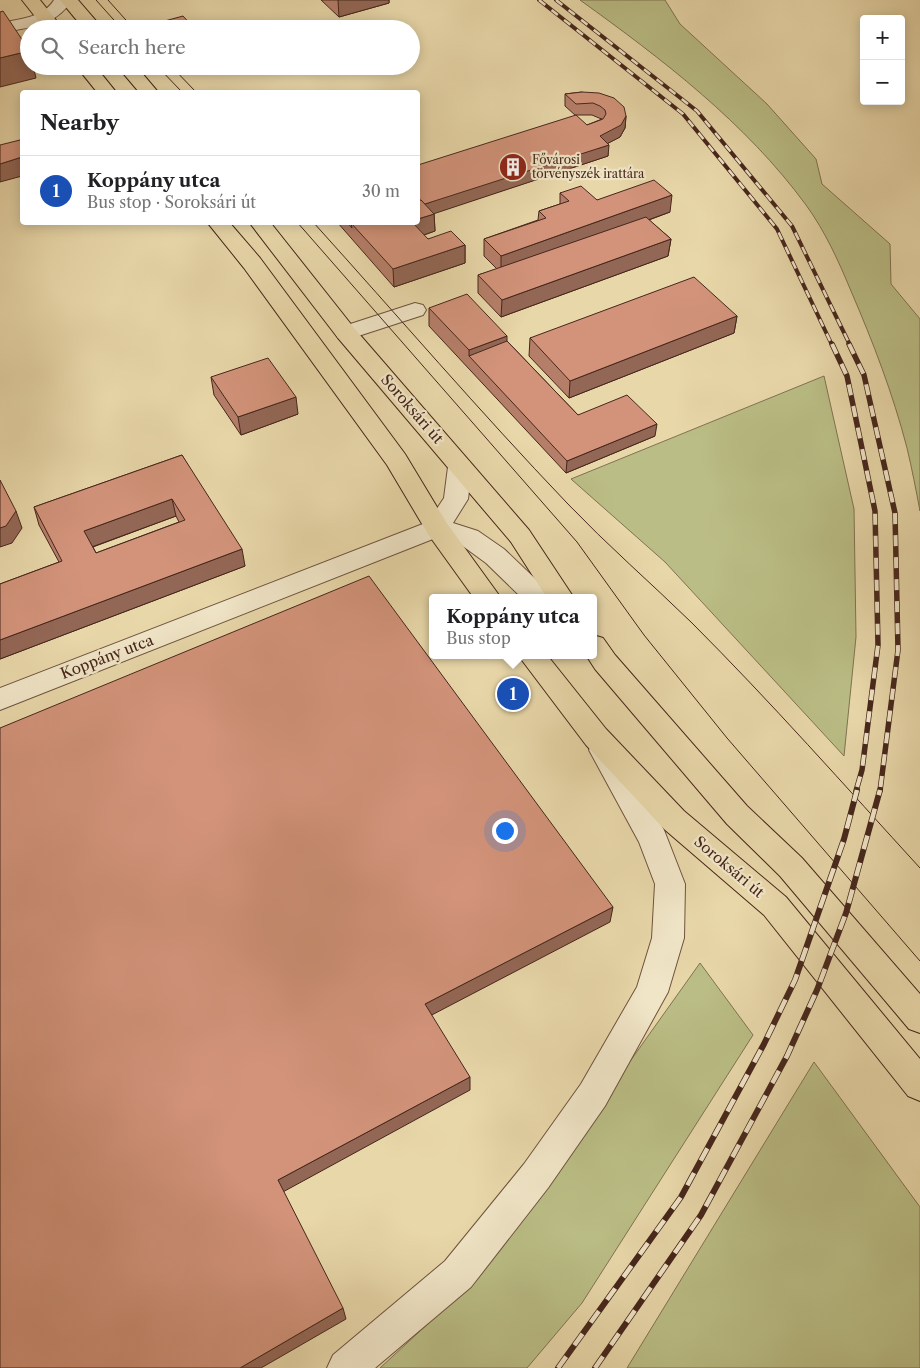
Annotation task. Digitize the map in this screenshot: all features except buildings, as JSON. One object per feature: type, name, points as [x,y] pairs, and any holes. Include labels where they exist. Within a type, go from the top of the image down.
[{"type":"main road","points":[[30,0],[47,20]]},
{"type":"main road","points":[[69,0],[86,20]]},
{"type":"main road","points":[[93,75],[105,90]]},
{"type":"main road","points":[[134,75],[147,90]]},
{"type":"main road","points":[[220,225],[252,263],[396,460],[437,528],[485,594]]},
{"type":"main road","name":"Soroksári út","points":[[262,225],[346,333],[520,536],[558,594]]},
{"type":"main road","points":[[597,652],[738,814],[791,867],[920,1018]]},
{"type":"main road","name":"Soroksári út","points":[[534,659],[596,737],[674,820],[775,906],[920,1085]]},
{"type":"street","points":[[52,20],[63,0]]},
{"type":"street","points":[[0,28],[20,26]]},
{"type":"street","points":[[346,333],[415,310]]},
{"type":"street","points":[[460,467],[456,499],[437,528],[469,537],[495,556],[535,594]]},
{"type":"street","name":"Koppány utca","points":[[0,699],[437,528]]},
{"type":"street","points":[[346,1368],[458,1274],[536,1176],[593,1095],[652,992],[668,938],[670,884],[652,840],[596,737]]},
{"type":"green space","points":[[580,0],[665,0],[680,24],[767,104],[816,159],[822,184],[890,244],[891,284],[920,319],[920,511],[907,448],[882,368],[842,269],[813,215],[782,175],[730,120],[672,69]]},
{"type":"green space","points":[[824,376],[854,509],[856,637],[844,756],[665,562],[571,479]]},
{"type":"green space","points":[[700,963],[753,1035],[582,1303],[527,1368],[380,1368],[473,1282]]},
{"type":"green space","points":[[814,1062],[920,1207],[920,1368],[627,1368]]},
{"type":"tram line","points":[[96,0],[114,20]]},
{"type":"tram line","points":[[108,0],[126,20]]},
{"type":"tram line","points":[[166,75],[180,90]]},
{"type":"tram line","points":[[180,75],[194,90]]},
{"type":"tram line","points":[[300,225],[577,542],[644,635],[727,738],[920,961]]},
{"type":"tram line","points":[[316,225],[535,469],[598,534],[692,623],[750,683],[920,868]]},
{"type":"railway","points":[[539,0],[683,114],[777,229],[832,345]]},
{"type":"railway","points":[[556,0],[697,111],[792,226],[850,345]]},
{"type":"railway","points":[[832,344],[847,376],[875,511],[878,645],[862,770],[856,791]]},
{"type":"railway","points":[[849,344],[864,375],[895,513],[898,650],[880,791]]},
{"type":"railway","points":[[558,1368],[681,1197],[764,1044],[795,980],[844,839],[857,790]]},
{"type":"railway","points":[[595,1368],[701,1215],[787,1056],[817,990],[846,913],[880,790]]},
{"type":"place","name":"Fővárosi törvényszék irattára","points":[[513,167]]},
{"type":"place","name":"Koppány utca","points":[[513,694]]}]
